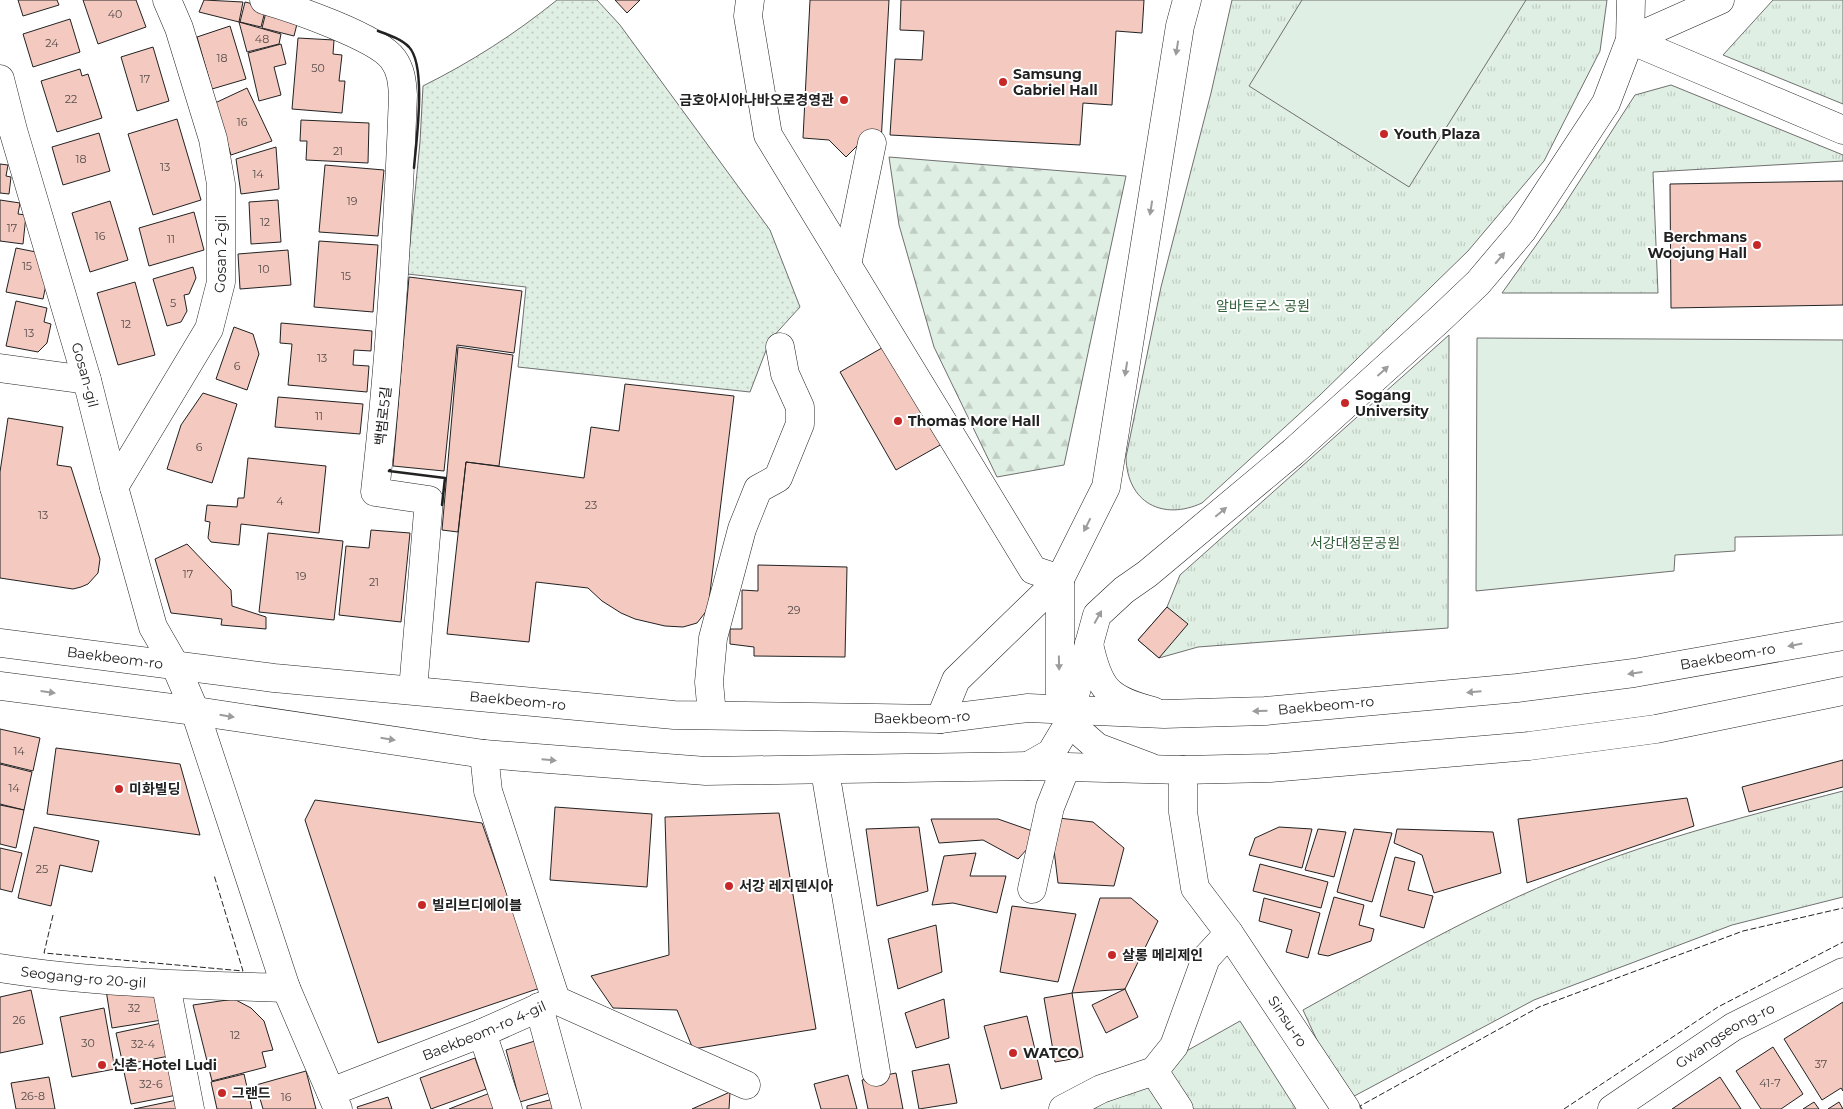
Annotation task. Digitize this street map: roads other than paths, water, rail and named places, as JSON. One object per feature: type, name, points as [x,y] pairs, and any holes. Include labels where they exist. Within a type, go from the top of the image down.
[{"type":"main road","name":"Gosan 2-gil","points":[[114,487],[209,329],[221,282],[221,184],[213,140],[179,28],[167,0]]},
{"type":"main road","name":"백범로5길","points":[[264,0],[300,11],[371,42],[392,57],[401,72],[403,95],[397,236],[386,393],[375,492],[429,500],[413,690]]},
{"type":"main road","points":[[750,0],[748,16],[768,135],[1033,570],[1060,579]]},
{"type":"main road","points":[[940,719],[956,680],[1060,579],[1106,487],[1180,26],[1187,0]]},
{"type":"main road","points":[[1028,766],[1051,753],[1066,728],[1097,615],[1124,590],[1147,574],[1293,452],[1478,283],[1522,231],[1606,103],[1630,40],[1631,0]]},
{"type":"main road","points":[[1630,40],[1720,0]]},
{"type":"main road","points":[[1630,40],[1843,130]]},
{"type":"main road","name":"Gosan-gil","points":[[0,79],[6,132],[87,380],[114,487],[153,627],[176,667],[195,711]]},
{"type":"main road","points":[[847,266],[872,143]]},
{"type":"main road","points":[[712,715],[709,682],[713,638],[742,529],[758,489],[778,478],[800,424],[800,407],[784,374],[780,347]]},
{"type":"main road","points":[[0,368],[87,380]]},
{"type":"main road","points":[[1060,579],[1060,694],[1070,710],[1073,726],[1097,747],[1155,769]]},
{"type":"main road","name":"Baekbeom-ro","points":[[0,643],[176,667],[674,715],[940,719],[1028,708],[1164,714],[1265,711],[1517,688],[1634,673],[1843,636]]},
{"type":"main road","points":[[1089,643],[1094,667],[1103,687],[1124,703],[1164,714]]},
{"type":"main road","points":[[0,686],[195,711],[484,754],[706,771],[825,771],[1028,766],[1183,770],[1270,768],[1529,746],[1656,729],[1843,691]]},
{"type":"main road","name":"Baekbeom-ro 4-gil","points":[[195,711],[286,988],[334,1101],[547,1004],[746,1085]]},
{"type":"main road","points":[[484,754],[488,791],[547,1004],[567,1109]]},
{"type":"main road","points":[[1032,889],[1050,807],[1066,767]]},
{"type":"main road","name":"Sinsu-ro","points":[[1183,770],[1183,812],[1195,888],[1229,933],[1346,1109]]},
{"type":"main road","points":[[825,771],[876,1072]]},
{"type":"main road","points":[[1063,1109],[1100,1089],[1154,1072],[1174,1046],[1206,958],[1229,933]]},
{"type":"main road","name":"Seogang-ro 20-gil","points":[[0,968],[38,974],[166,985],[286,988]]},
{"type":"main road","name":"Gwangseong-ro","points":[[1612,1109],[1733,1027],[1843,972]]},
{"type":"main road","name":"Seogang-ro 20-gil","points":[[166,985],[190,1109]]},
{"type":"main road","points":[[482,1033],[508,1109]]},
{"type":"main road","points":[[1154,1072],[1179,1109]]},
{"type":"place","name":"Samsung Gabriel Hall","points":[[1003,82]]},
{"type":"place","name":"금호아시아나바오로경영관","points":[[844,100]]},
{"type":"place","name":"Youth Plaza","points":[[1384,134]]},
{"type":"place","name":"Berchmans Woojung Hall","points":[[1757,245]]},
{"type":"place","name":"Sogang University","points":[[1345,403]]},
{"type":"place","name":"Thomas More Hall","points":[[898,421]]},
{"type":"place","name":"미화빌딩","points":[[119,789]]},
{"type":"place","name":"서강 레지덴시아","points":[[729,886]]},
{"type":"place","name":"빌리브디에이블","points":[[422,905]]},
{"type":"place","name":"살롱 메리제인","points":[[1112,955]]},
{"type":"place","name":"WATCO","points":[[1013,1053]]},
{"type":"place","name":"신촌 Hotel Ludi","points":[[102,1065]]},
{"type":"place","name":"그랜드","points":[[222,1093]]},
{"type":"park label","name":"알바트로스 공원","points":[[1263,306]]},
{"type":"park label","name":"서강대정문공원","points":[[1355,543]]}]
